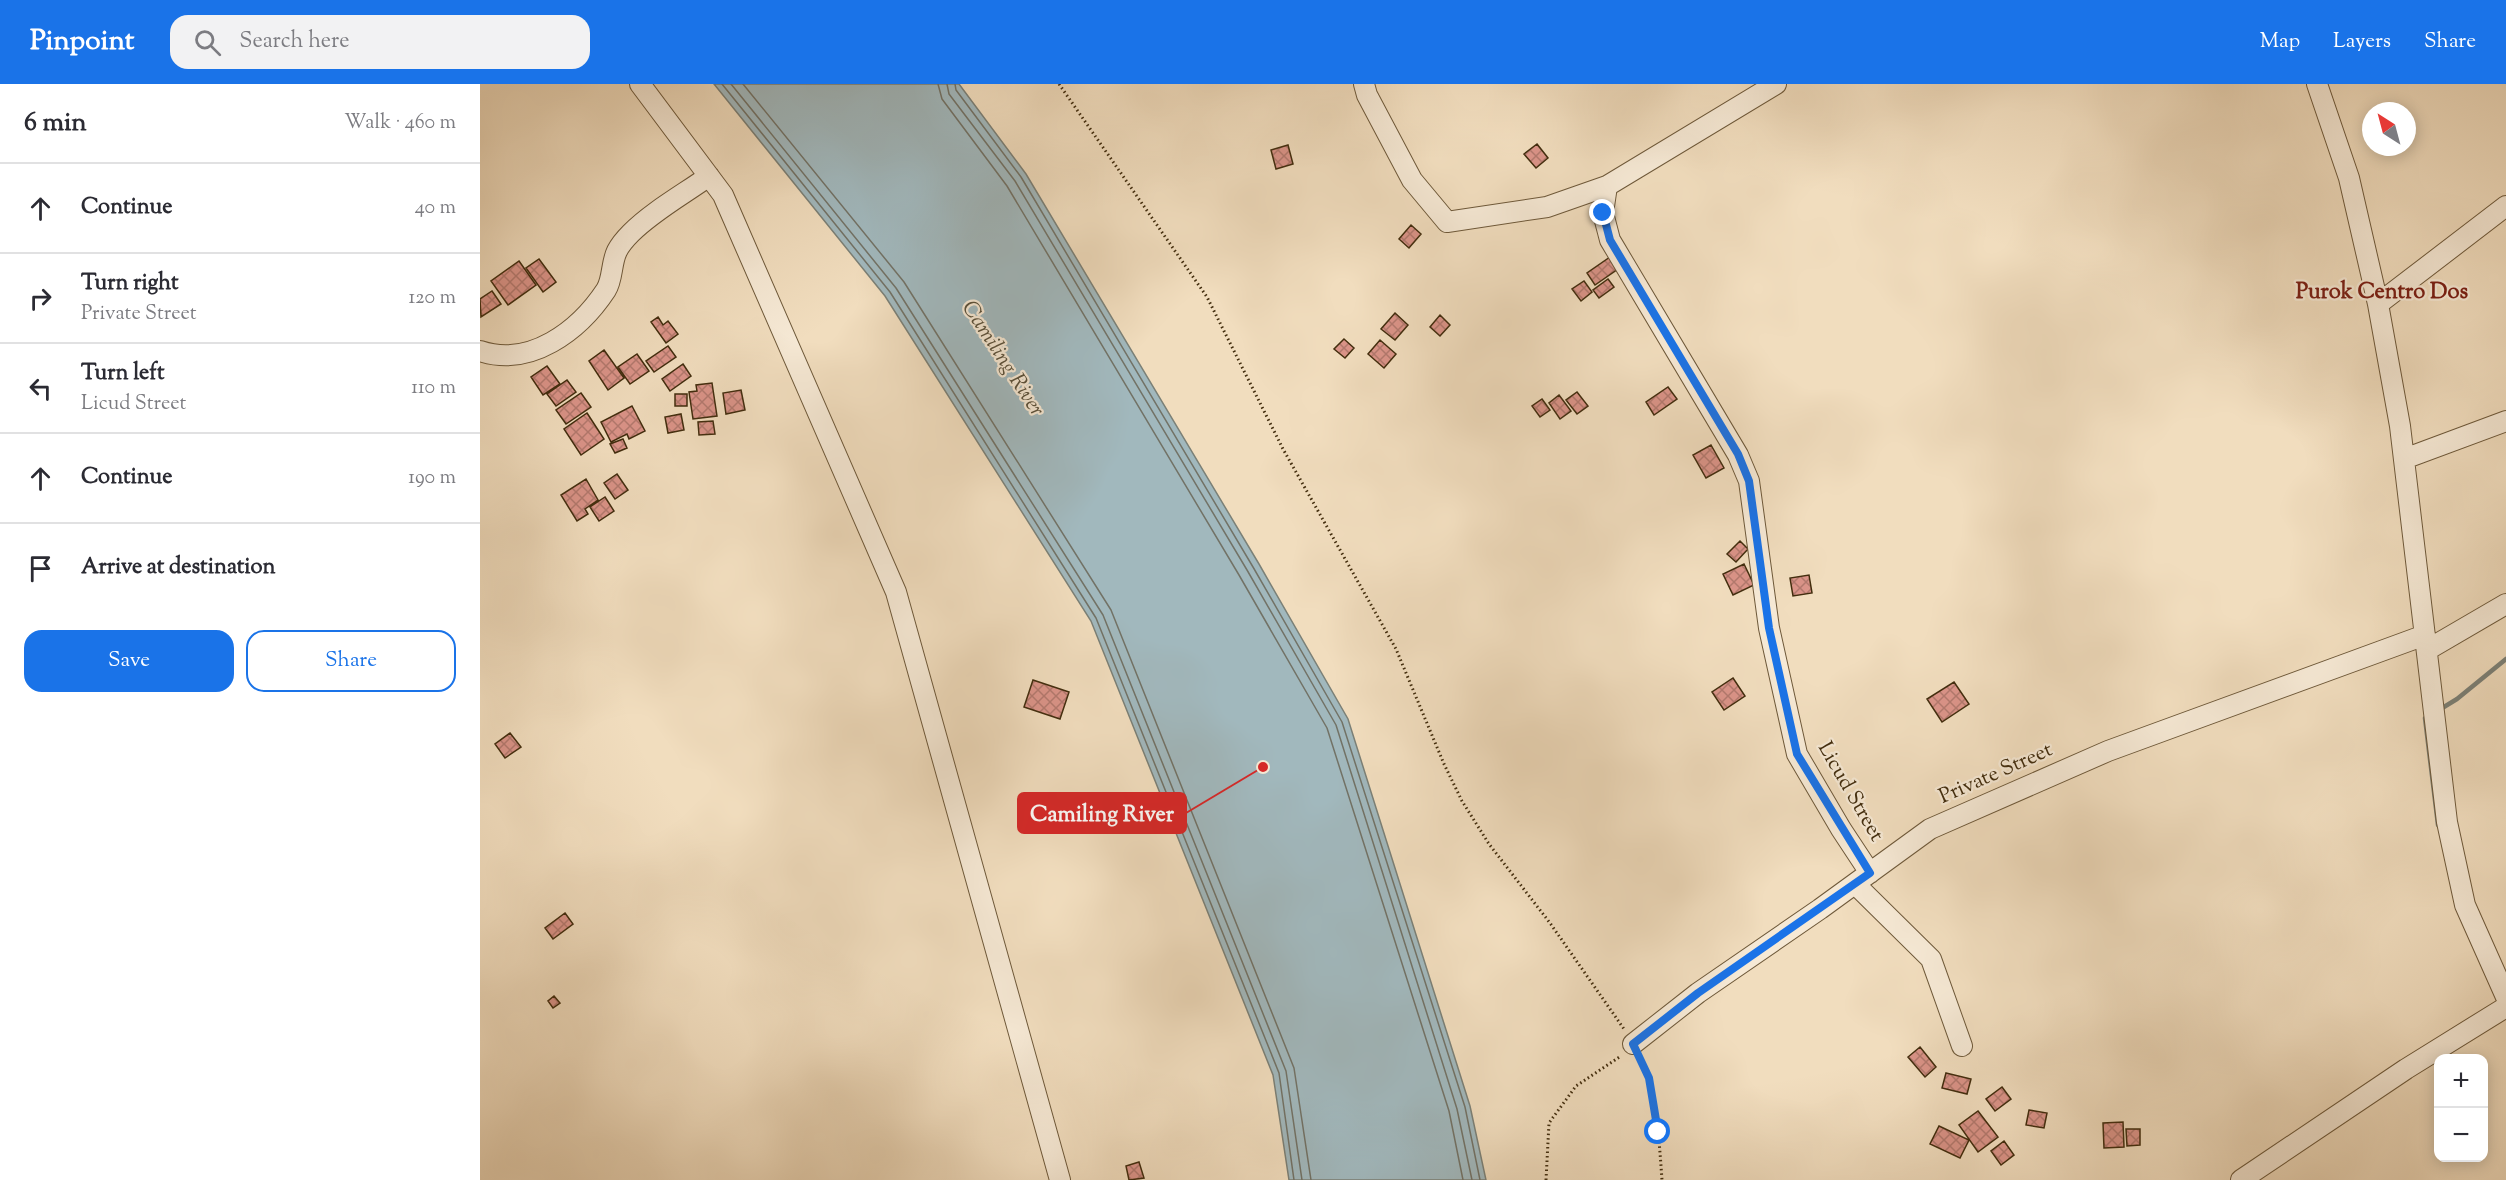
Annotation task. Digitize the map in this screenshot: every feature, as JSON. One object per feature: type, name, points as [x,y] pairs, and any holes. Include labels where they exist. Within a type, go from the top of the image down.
[{"type":"street","points":[[640,84],[723,195],[896,592],[1060,1180]]},
{"type":"street","points":[[1364,84],[1367,95],[1412,180],[1447,222],[1547,207],[1607,186],[1776,84]]},
{"type":"street","points":[[2317,84],[2349,178],[2378,304],[2404,459],[2446,822],[2463,895],[2480,940],[2506,996]]},
{"type":"street","points":[[480,351],[491,354],[522,355],[550,345],[578,323],[607,289],[617,250],[632,232],[709,176]]},
{"type":"street","name":"Licud Street","points":[[1607,186],[1603,213],[1610,240],[1738,454],[1749,481],[1769,628],[1797,754],[1862,879],[1931,959],[1962,1046]]},
{"type":"street","points":[[2378,304],[2506,206]]},
{"type":"street","points":[[2404,459],[2506,421]]},
{"type":"street","name":"Private Street","points":[[1634,1048],[1698,993],[1930,829],[2097,756],[2426,642],[2506,604]]},
{"type":"street","points":[[2241,1180],[2406,1069],[2506,1007]]},
{"type":"path","points":[[1059,84],[1090,132],[1166,235],[1207,297],[1283,449],[1396,650],[1462,801],[1489,844],[1550,923],[1634,1048],[1649,1078],[1658,1132],[1662,1180]]},
{"type":"path","points":[[1546,1180],[1549,1123],[1576,1086],[1634,1048]]},
{"type":"water","points":[[714,84],[959,84],[1026,174],[1259,564],[1348,719],[1470,1106],[1486,1180],[1289,1180],[1273,1075],[1091,621],[885,296]]},
{"type":"building","points":[[1537,144],[1548,158],[1536,168],[1524,154]]},
{"type":"building","points":[[1288,145],[1293,164],[1276,169],[1271,150]]},
{"type":"building","points":[[1411,225],[1421,234],[1409,248],[1399,239]]},
{"type":"building","points":[[1610,257],[1618,269],[1595,285],[1587,273]]},
{"type":"building","points":[[539,259],[556,282],[543,292],[526,268]]},
{"type":"building","points":[[519,261],[536,285],[508,305],[491,281]]},
{"type":"building","points":[[1608,279],[1614,287],[1599,298],[1593,290]]},
{"type":"building","points":[[1584,281],[1592,292],[1581,301],[1572,289]]},
{"type":"building","points":[[492,291],[501,304],[481,317],[480,299]]},
{"type":"building","points":[[1395,313],[1408,325],[1395,340],[1381,329]]},
{"type":"building","points":[[1440,315],[1450,325],[1440,336],[1430,327]]},
{"type":"building","points":[[658,317],[663,325],[668,321],[678,334],[666,343],[651,322]]},
{"type":"building","points":[[1344,339],[1354,348],[1345,358],[1334,349]]},
{"type":"building","points":[[1380,340],[1396,354],[1384,368],[1368,354]]},
{"type":"building","points":[[668,346],[676,357],[654,372],[646,361]]},
{"type":"building","points":[[604,350],[624,378],[608,390],[589,361]]},
{"type":"building","points":[[637,354],[649,371],[630,384],[618,367]]},
{"type":"building","points":[[683,364],[691,376],[670,391],[662,379]]},
{"type":"building","points":[[547,366],[560,384],[543,395],[531,377]]},
{"type":"building","points":[[567,380],[576,392],[556,406],[547,394]]},
{"type":"building","points":[[712,383],[717,416],[693,419],[689,392],[697,391],[696,385]]},
{"type":"building","points":[[1668,387],[1677,399],[1654,415],[1646,402]]},
{"type":"building","points":[[741,390],[745,410],[726,414],[723,393]]},
{"type":"building","points":[[1577,392],[1588,406],[1577,414],[1566,400]]},
{"type":"building","points":[[581,393],[591,407],[566,424],[556,410]]},
{"type":"building","points":[[675,394],[687,394],[687,406],[675,406]]},
{"type":"building","points":[[1559,395],[1571,411],[1560,419],[1549,403]]},
{"type":"building","points":[[1542,399],[1550,410],[1540,417],[1532,406]]},
{"type":"building","points":[[632,406],[645,431],[629,439],[627,434],[611,442],[601,422]]},
{"type":"building","points":[[587,413],[604,439],[581,455],[564,429]]},
{"type":"building","points":[[681,414],[684,430],[668,433],[665,417]]},
{"type":"building","points":[[713,421],[715,434],[699,435],[698,422]]},
{"type":"building","points":[[623,439],[627,448],[615,453],[610,444]]},
{"type":"building","points":[[1711,445],[1724,468],[1706,478],[1693,455]]},
{"type":"building","points":[[617,474],[628,490],[615,499],[604,483]]},
{"type":"building","points":[[586,479],[598,500],[585,509],[588,514],[577,521],[561,495]]},
{"type":"building","points":[[605,497],[614,511],[599,521],[590,507]]},
{"type":"building","points":[[1740,541],[1748,549],[1736,562],[1727,554]]},
{"type":"building","points":[[1744,564],[1754,585],[1733,595],[1723,574]]},
{"type":"building","points":[[1809,575],[1812,593],[1793,596],[1790,578]]},
{"type":"building","points":[[1733,678],[1745,696],[1724,710],[1712,692]]},
{"type":"building","points":[[1033,680],[1069,692],[1060,719],[1024,707]]},
{"type":"building","points":[[1954,682],[1969,704],[1942,722],[1927,699]]},
{"type":"building","points":[[510,733],[521,747],[505,758],[495,744]]},
{"type":"building","points":[[565,913],[573,924],[553,939],[545,928]]},
{"type":"building","points":[[554,996],[560,1003],[553,1008],[548,1001]]},
{"type":"building","points":[[1920,1047],[1936,1067],[1925,1077],[1908,1057]]},
{"type":"building","points":[[1946,1073],[1971,1079],[1967,1094],[1942,1088]]},
{"type":"building","points":[[2002,1087],[2011,1099],[1995,1111],[1986,1099]]},
{"type":"building","points":[[2029,1110],[2047,1113],[2044,1128],[2026,1125]]},
{"type":"building","points":[[1978,1111],[1998,1137],[1978,1152],[1959,1125]]},
{"type":"building","points":[[2123,1122],[2124,1147],[2104,1148],[2103,1123]]},
{"type":"building","points":[[1939,1126],[1969,1140],[1960,1158],[1930,1144]]},
{"type":"building","points":[[2126,1129],[2140,1129],[2140,1145],[2127,1146]]},
{"type":"building","points":[[2004,1141],[2014,1155],[2001,1165],[1991,1151]]},
{"type":"building","points":[[1139,1162],[1144,1178],[1129,1180],[1126,1166]]},
{"type":"waterway","points":[[2439,710],[2457,699],[2506,659]]},
{"type":"waterway","points":[[2428,716],[2425,718],[2438,825]]},
{"type":"place","name":"Camiling River","points":[[1263,767]]},
{"type":"district","name":"Purok Centro Dos","points":[[2382,293]]},
{"type":"route","points":[[1603,213],[1610,240],[1738,454],[1749,481],[1769,628],[1797,754],[1870,873],[1698,993],[1633,1044],[1649,1078],[1658,1132]]}]
